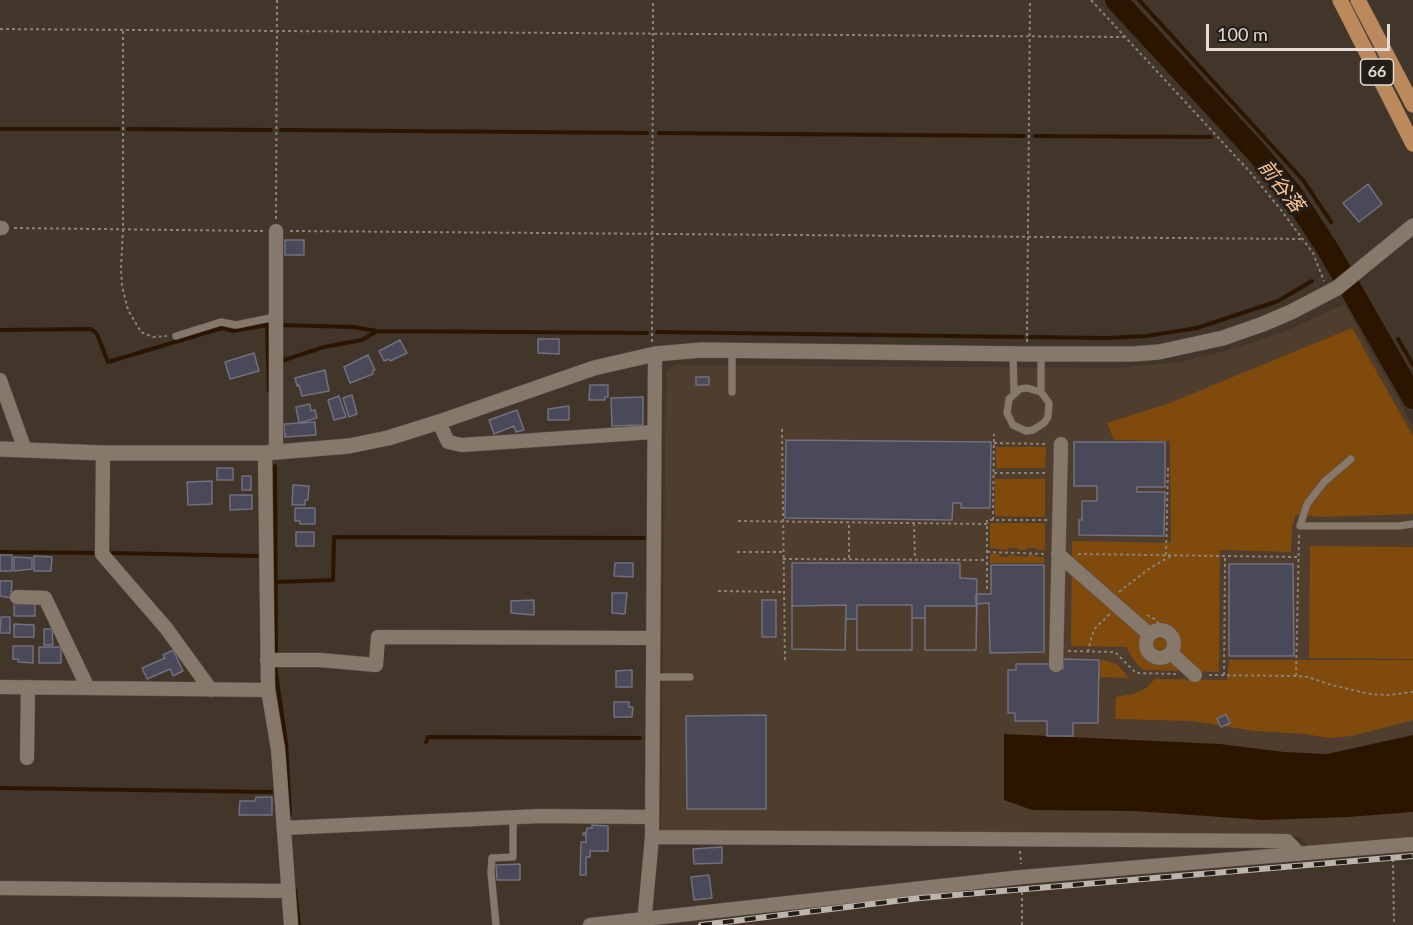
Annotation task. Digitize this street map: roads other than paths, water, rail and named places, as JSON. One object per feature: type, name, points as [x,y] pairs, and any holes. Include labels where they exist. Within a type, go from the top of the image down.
[{"type":"main road","name":"66","points":[[1358,0],[1413,105]]},
{"type":"main road","name":"66","points":[[1343,2],[1413,144]]},
{"type":"street","points":[[0,449],[103,453],[271,452],[349,446],[388,438],[439,422],[594,368],[655,354],[732,350],[1132,354],[1188,346],[1223,338],[1263,324],[1332,290],[1357,273],[1413,226]]},
{"type":"street","points":[[276,231],[267,660],[268,690],[278,749],[291,925]]},
{"type":"street","points":[[644,921],[652,837],[655,354]]},
{"type":"street","points":[[0,380],[25,450]]},
{"type":"street","points":[[439,422],[448,442],[462,446],[653,432]]},
{"type":"street","points":[[1056,665],[1061,444]]},
{"type":"street","points":[[103,453],[102,554],[166,628],[211,690]]},
{"type":"street","points":[[1058,554],[1149,634]]},
{"type":"street","points":[[17,597],[45,598],[88,688]]},
{"type":"street","points":[[1160,629],[1168,632],[1174,639],[1171,653],[1163,658],[1150,654],[1146,645],[1149,634],[1160,629]]},
{"type":"street","points":[[267,660],[320,660],[376,665],[378,637],[653,638]]},
{"type":"street","points":[[1171,653],[1195,675]]},
{"type":"street","points":[[0,687],[268,690]]},
{"type":"street","points":[[27,758],[28,687]]},
{"type":"street","points":[[284,828],[513,817],[651,817]]},
{"type":"street","points":[[652,837],[1287,841],[1299,854]]},
{"type":"street","points":[[590,925],[644,921],[1022,877],[1413,844]]},
{"type":"street","points":[[0,888],[287,891]]},
{"type":"lane","points":[[176,336],[221,322],[236,325],[275,317]]},
{"type":"lane","points":[[732,350],[732,392]]},
{"type":"lane","points":[[1027,354],[1041,392],[1049,403],[1048,417],[1039,428],[1026,431],[1013,425],[1007,413],[1009,399],[1014,393],[1027,354]]},
{"type":"lane","points":[[1014,393],[1027,388],[1041,392]]},
{"type":"lane","points":[[1351,459],[1324,482],[1307,504],[1299,526],[1413,524]]},
{"type":"lane","points":[[652,677],[690,676]]},
{"type":"lane","points":[[496,925],[491,872],[492,858],[513,857],[513,817]]},
{"type":"waterway","name":"前谷落","points":[[1116,0],[1260,156],[1291,193],[1329,251],[1413,398]]},
{"type":"waterway","points":[[1139,0],[1303,180],[1331,222]]},
{"type":"waterway","points":[[0,129],[119,129]]},
{"type":"waterway","points":[[128,129],[271,130]]},
{"type":"waterway","points":[[281,130],[647,133]]},
{"type":"waterway","points":[[659,133],[1024,136]]},
{"type":"waterway","points":[[1035,136],[1211,137]]},
{"type":"waterway","points":[[1329,267],[1335,262]]},
{"type":"waterway","points":[[1030,337],[1147,336],[1197,328],[1278,301],[1312,281]]},
{"type":"waterway","points":[[0,330],[91,329],[97,334],[108,362],[222,328],[233,331],[267,325],[269,390]]},
{"type":"waterway","points":[[281,325],[353,327],[377,331],[647,333]]},
{"type":"waterway","points":[[281,361],[324,347],[362,340],[377,331]]},
{"type":"waterway","points":[[657,332],[1023,337]]},
{"type":"waterway","points":[[1398,339],[1413,365]]},
{"type":"waterway","points":[[275,466],[276,653]]},
{"type":"waterway","points":[[274,582],[333,580],[334,537],[644,538]]},
{"type":"waterway","points":[[0,552],[98,553]]},
{"type":"waterway","points":[[112,553],[258,556]]},
{"type":"waterway","points":[[275,666],[286,743],[290,814]]},
{"type":"waterway","points":[[426,742],[428,737],[640,738]]},
{"type":"waterway","points":[[0,788],[271,792]]},
{"type":"waterway","points":[[295,890],[299,925]]},
{"type":"railway","points":[[701,925],[920,898],[1413,856]]}]
